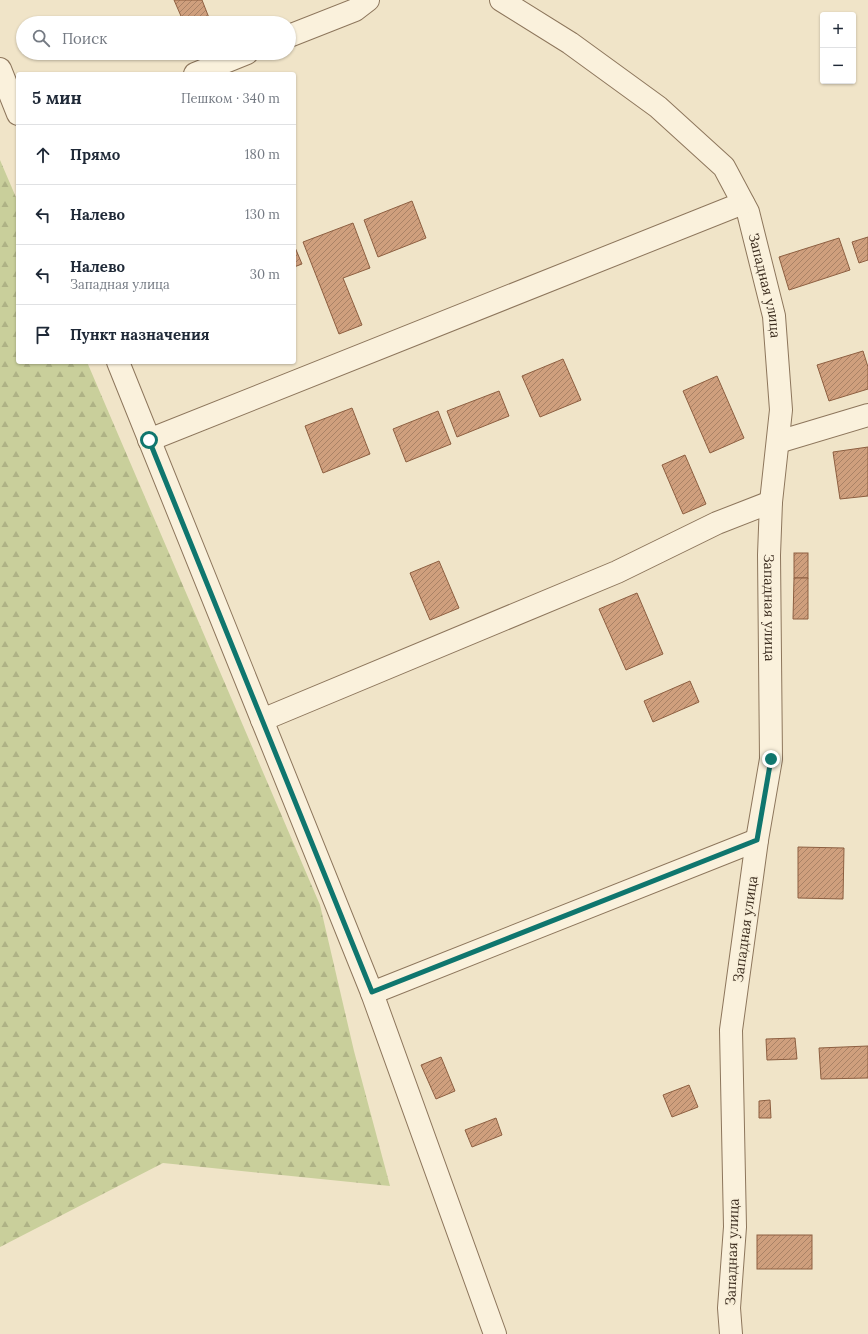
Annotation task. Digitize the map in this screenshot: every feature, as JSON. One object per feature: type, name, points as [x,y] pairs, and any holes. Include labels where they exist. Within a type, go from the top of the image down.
[{"type":"street","points":[[296,33],[355,10],[368,0]]},
{"type":"street","name":"Западная улица","points":[[501,0],[570,43],[658,107],[724,166],[748,212],[774,316],[781,410],[771,502],[769,555],[771,759],[757,840],[731,1030],[735,1227],[729,1308],[731,1334]]},
{"type":"street","points":[[200,72],[230,60]]},
{"type":"street","points":[[0,69],[16,109]]},
{"type":"street","points":[[149,440],[743,203]]},
{"type":"street","points":[[119,364],[372,992],[495,1334]]},
{"type":"street","points":[[778,442],[868,415]]},
{"type":"street","points":[[262,720],[617,572],[717,523],[771,502]]},
{"type":"street","points":[[372,992],[757,840]]},
{"type":"green space","points":[[0,160],[16,197],[16,364],[88,364],[320,905],[354,1051],[390,1186],[163,1163],[0,1247]]},
{"type":"building","points":[[174,0],[202,0],[208,16],[181,16]]},
{"type":"building","points":[[412,201],[426,238],[378,257],[364,220]]},
{"type":"building","points":[[353,223],[370,268],[343,278],[362,325],[339,334],[303,242]]},
{"type":"building","points":[[868,237],[868,260],[859,263],[852,242]]},
{"type":"building","points":[[839,238],[850,270],[789,290],[779,257]]},
{"type":"building","points":[[296,250],[302,264],[296,266]]},
{"type":"building","points":[[863,351],[868,367],[868,389],[829,401],[817,365]]},
{"type":"building","points":[[563,359],[581,400],[540,417],[522,376]]},
{"type":"building","points":[[717,376],[744,438],[710,453],[683,391]]},
{"type":"building","points":[[499,391],[509,416],[457,437],[447,411]]},
{"type":"building","points":[[352,408],[370,454],[323,473],[305,426]]},
{"type":"building","points":[[438,411],[451,444],[406,462],[393,429]]},
{"type":"building","points":[[868,447],[868,496],[840,499],[833,452]]},
{"type":"building","points":[[685,455],[706,504],[683,514],[662,465]]},
{"type":"building","points":[[794,553],[808,553],[808,578],[794,578]]},
{"type":"building","points":[[439,561],[459,608],[430,620],[410,573]]},
{"type":"building","points":[[794,578],[808,578],[808,619],[793,619]]},
{"type":"building","points":[[637,593],[663,654],[626,670],[599,609]]},
{"type":"building","points":[[690,681],[699,702],[653,722],[644,701]]},
{"type":"building","points":[[798,847],[844,848],[843,899],[798,898]]},
{"type":"building","points":[[795,1038],[797,1059],[767,1060],[766,1039]]},
{"type":"building","points":[[868,1046],[868,1078],[821,1079],[819,1048]]},
{"type":"building","points":[[441,1057],[455,1091],[436,1099],[421,1065]]},
{"type":"building","points":[[689,1085],[698,1107],[672,1117],[663,1095]]},
{"type":"building","points":[[770,1100],[771,1118],[759,1118],[759,1101]]},
{"type":"building","points":[[496,1118],[502,1135],[472,1147],[465,1130]]},
{"type":"building","points":[[757,1235],[812,1235],[812,1269],[757,1269]]},
{"type":"route","points":[[149,440],[372,992],[757,840],[771,759]]}]
